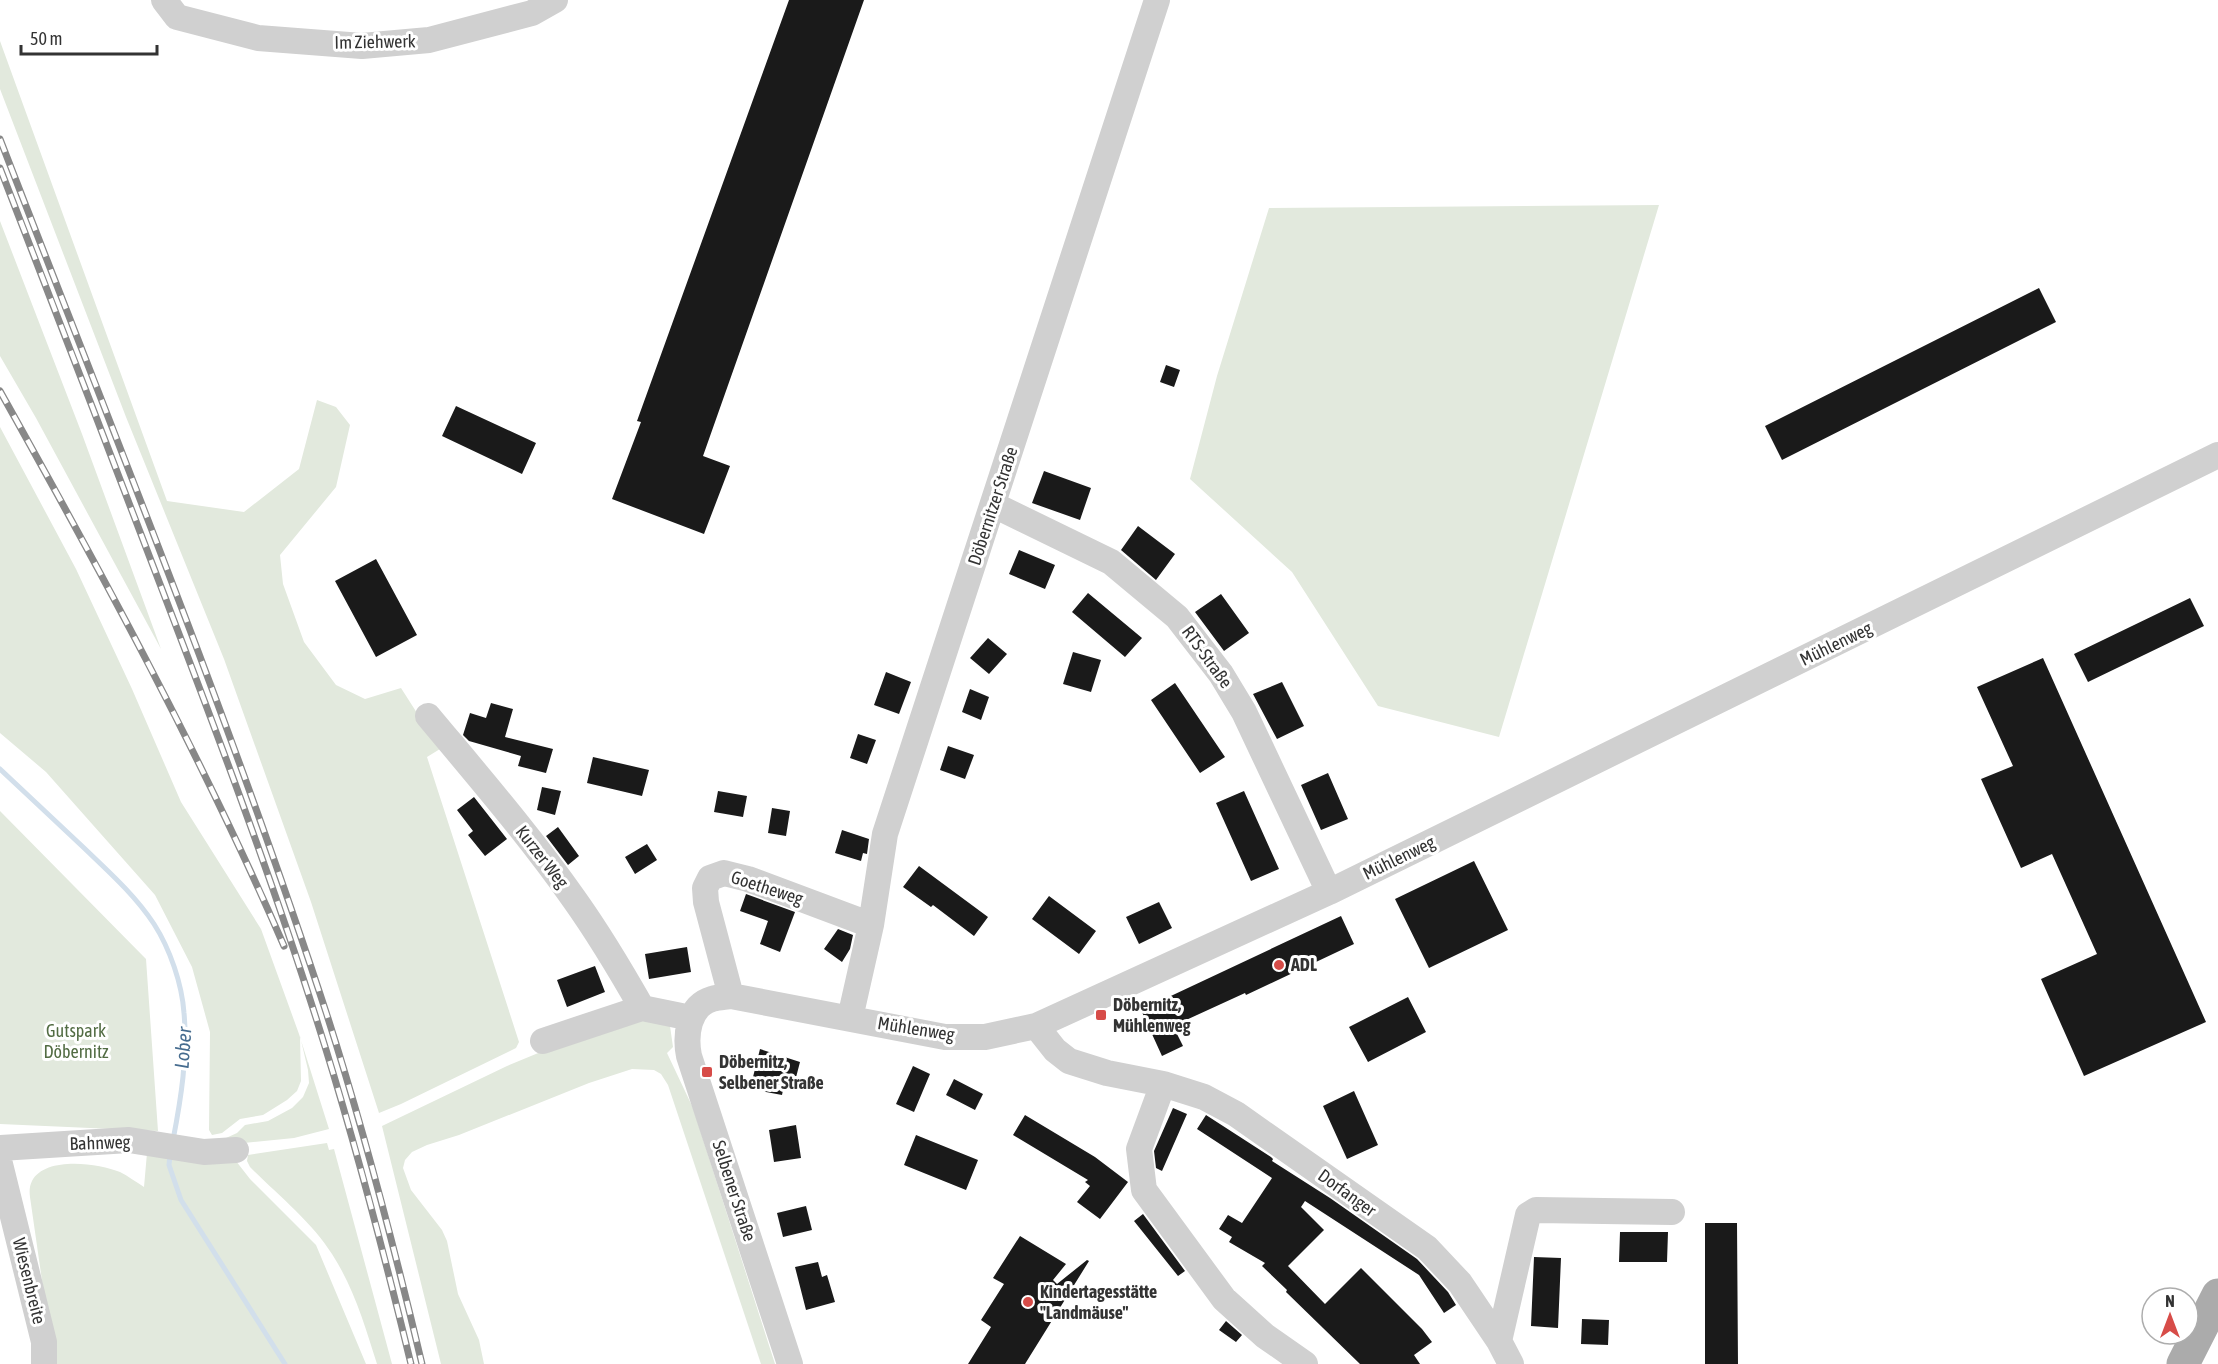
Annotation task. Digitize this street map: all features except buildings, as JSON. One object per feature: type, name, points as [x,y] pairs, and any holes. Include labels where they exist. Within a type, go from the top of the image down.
[{"type":"main road","points":[[2183,1364],[2218,1294]]},
{"type":"street","name":"Im Ziehwerk","points":[[164,0],[177,17],[258,38],[362,46],[429,40],[532,13],[555,0]]},
{"type":"street","name":"Döbernitzer Straße","points":[[850,1018],[871,925],[885,834],[1157,0]]},
{"type":"street","name":"Mühlenweg","points":[[691,1018],[699,1007],[710,999],[731,996],[945,1037],[985,1036],[1036,1026],[1329,892],[2218,455]]},
{"type":"street","name":"RTS-Straße","points":[[994,505],[1111,561],[1178,617],[1221,674],[1244,712],[1329,892]]},
{"type":"street","name":"Kurzer Weg","points":[[428,716],[526,834],[575,900],[613,957],[642,1008]]},
{"type":"street","name":"Goetheweg","points":[[731,996],[706,902],[705,888],[710,878],[724,873],[748,879],[871,925]]},
{"type":"street","points":[[543,1041],[642,1008],[691,1018]]},
{"type":"street","name":"Selbener Straße","points":[[691,1018],[686,1041],[689,1056],[790,1364]]},
{"type":"street","name":"Dorfanger","points":[[1036,1026],[1056,1050],[1069,1061],[1107,1073],[1163,1084],[1204,1098],[1236,1114],[1427,1248],[1460,1283],[1499,1341],[1511,1364]]},
{"type":"street","points":[[1163,1084],[1139,1149],[1144,1190],[1224,1299],[1265,1336],[1305,1364]]},
{"type":"street","name":"Bahnweg","points":[[0,1148],[129,1140],[196,1151],[236,1150]]},
{"type":"street","name":"Wiesenbreite","points":[[0,1164],[44,1342],[44,1364]]},
{"type":"street","points":[[1499,1341],[1528,1215],[1536,1210],[1672,1212]]},
{"type":"green space","points":[[0,41],[167,501],[244,512],[299,469],[317,400],[336,407],[350,425],[336,487],[280,555],[283,584],[304,642],[336,685],[365,699],[401,688],[440,749],[427,757],[519,1042],[516,1048],[379,1113],[311,902],[224,659],[126,417],[0,89]]},
{"type":"green space","points":[[1659,205],[1499,737],[1378,706],[1292,572],[1190,479],[1217,376],[1269,208]]},
{"type":"green space","points":[[0,221],[82,434],[161,649],[0,356]]},
{"type":"green space","points":[[0,427],[76,569],[181,802],[261,929],[300,1037],[301,1081],[297,1091],[263,1115],[240,1119],[222,1133],[212,1135],[209,1130],[210,1032],[192,967],[155,895],[46,772],[0,733]]},
{"type":"green space","name":"Gutspark Döbernitz","points":[[0,811],[146,959],[158,1131],[0,1124]]},
{"type":"green space","points":[[635,1017],[670,1026],[673,1047],[667,1053],[693,1108],[775,1364],[761,1364],[668,1085],[661,1074],[654,1070],[632,1069],[589,1083],[459,1135],[427,1145],[412,1152],[405,1160],[403,1168],[411,1190],[442,1230],[447,1241],[458,1294],[479,1340],[484,1364],[441,1364],[382,1126],[507,1066]]},
{"type":"green space","points":[[301,1041],[329,1129],[294,1138],[214,1146],[215,1143],[237,1133],[245,1125],[268,1121],[292,1108],[303,1097],[309,1083]]},
{"type":"green space","points":[[327,1143],[329,1150],[334,1149],[392,1364],[377,1364],[353,1294],[324,1242],[250,1167],[247,1161],[248,1155]]},
{"type":"green space","points":[[147,1153],[236,1161],[250,1179],[316,1245],[366,1364],[54,1364],[30,1195],[32,1181],[48,1168],[86,1164],[120,1172],[144,1187]]},
{"type":"waterway","name":"Lober","points":[[0,769],[121,884],[147,913],[165,944],[181,990],[185,1029],[183,1077],[173,1140]]},
{"type":"waterway","name":"Lober","points":[[170,1155],[169,1165],[181,1200],[285,1364]]},
{"type":"railway","points":[[0,139],[169,574],[289,902],[353,1099],[422,1364]]},
{"type":"railway","points":[[0,168],[201,692],[280,911],[343,1106],[411,1364]]},
{"type":"railway","points":[[0,391],[149,665],[219,804],[284,946]]},
{"type":"place","name":"ADL","points":[[1279,965]]},
{"type":"place","name":"Döbernitz, Mühlenweg","points":[[1101,1015]]},
{"type":"place","name":"Döbernitz, Selbener Straße","points":[[707,1072]]},
{"type":"place","name":"Kindertagesstätte \"Landmäuse\"","points":[[1028,1302]]}]
